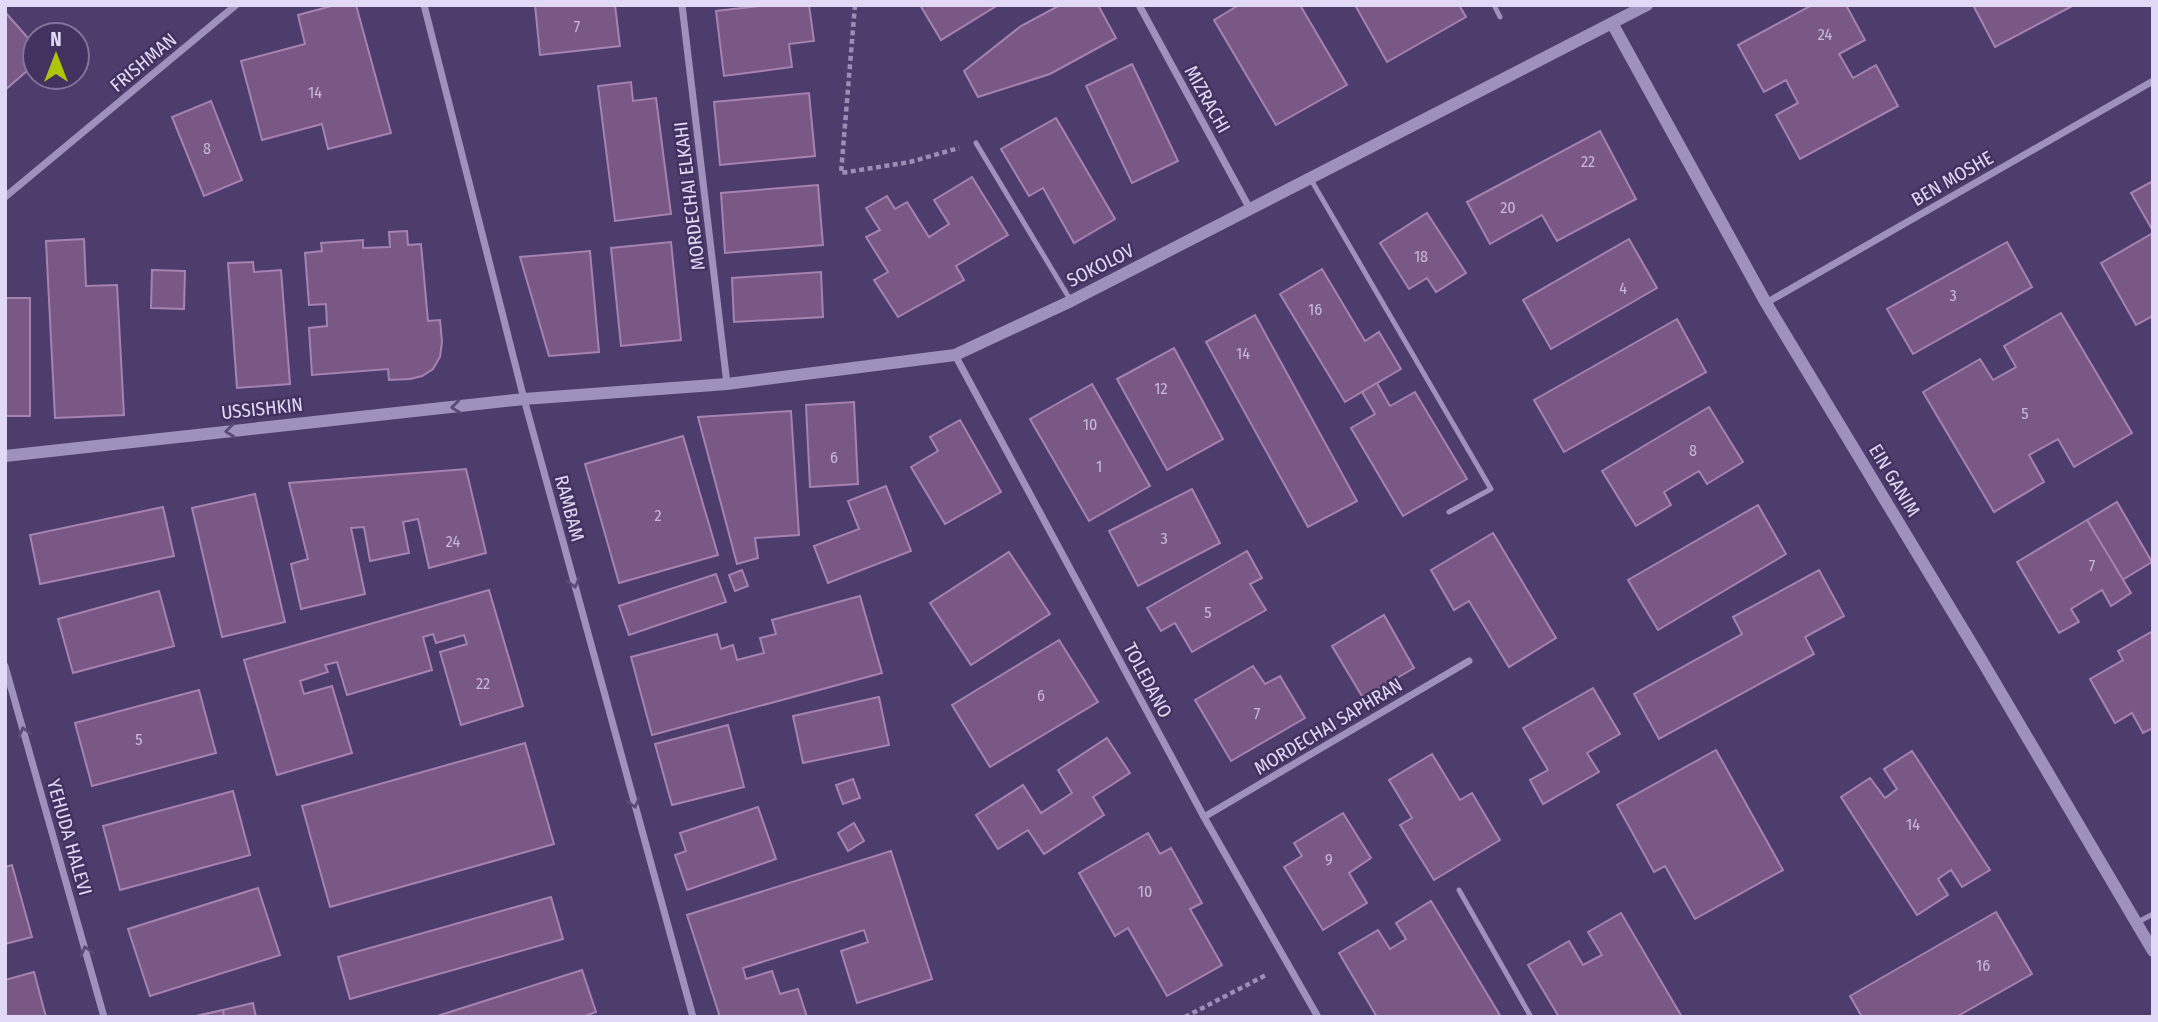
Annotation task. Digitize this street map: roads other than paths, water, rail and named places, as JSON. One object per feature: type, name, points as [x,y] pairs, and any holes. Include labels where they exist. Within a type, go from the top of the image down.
[{"type":"street","name":"FRISHMAN","points":[[5,197],[236,5]]},
{"type":"street","name":"RAMBAM","points":[[424,5],[524,400],[693,1017]]},
{"type":"street","name":"MORDECHAI ELKAHI","points":[[682,5],[727,384]]},
{"type":"street","name":"MIZRACHI","points":[[1139,5],[1250,209]]},
{"type":"street","name":"SOKOLOV","points":[[524,400],[727,384],[956,355],[1071,301],[1647,5]]},
{"type":"street","name":"EIN GANIM","points":[[1612,23],[1766,303],[2153,951]]},
{"type":"street","name":"BEN MOSHE","points":[[1766,303],[2153,80]]},
{"type":"street","name":"TOLEDANO","points":[[956,355],[1204,817],[1318,1017]]},
{"type":"street","name":"USSISHKIN","points":[[5,456],[524,400]]},
{"type":"street","name":"MORDECHAI SAPHRAN","points":[[1204,817],[1469,661]]},
{"type":"street","name":"YEHUDA HALEVI","points":[[5,666],[104,1017]]},
{"type":"lane","points":[[1494,5],[1500,17]]},
{"type":"lane","points":[[976,143],[1071,301]]},
{"type":"lane","points":[[1310,178],[1491,489],[1449,512]]},
{"type":"lane","points":[[1459,890],[1531,1017]]},
{"type":"lane","points":[[2136,923],[2153,914]]}]
